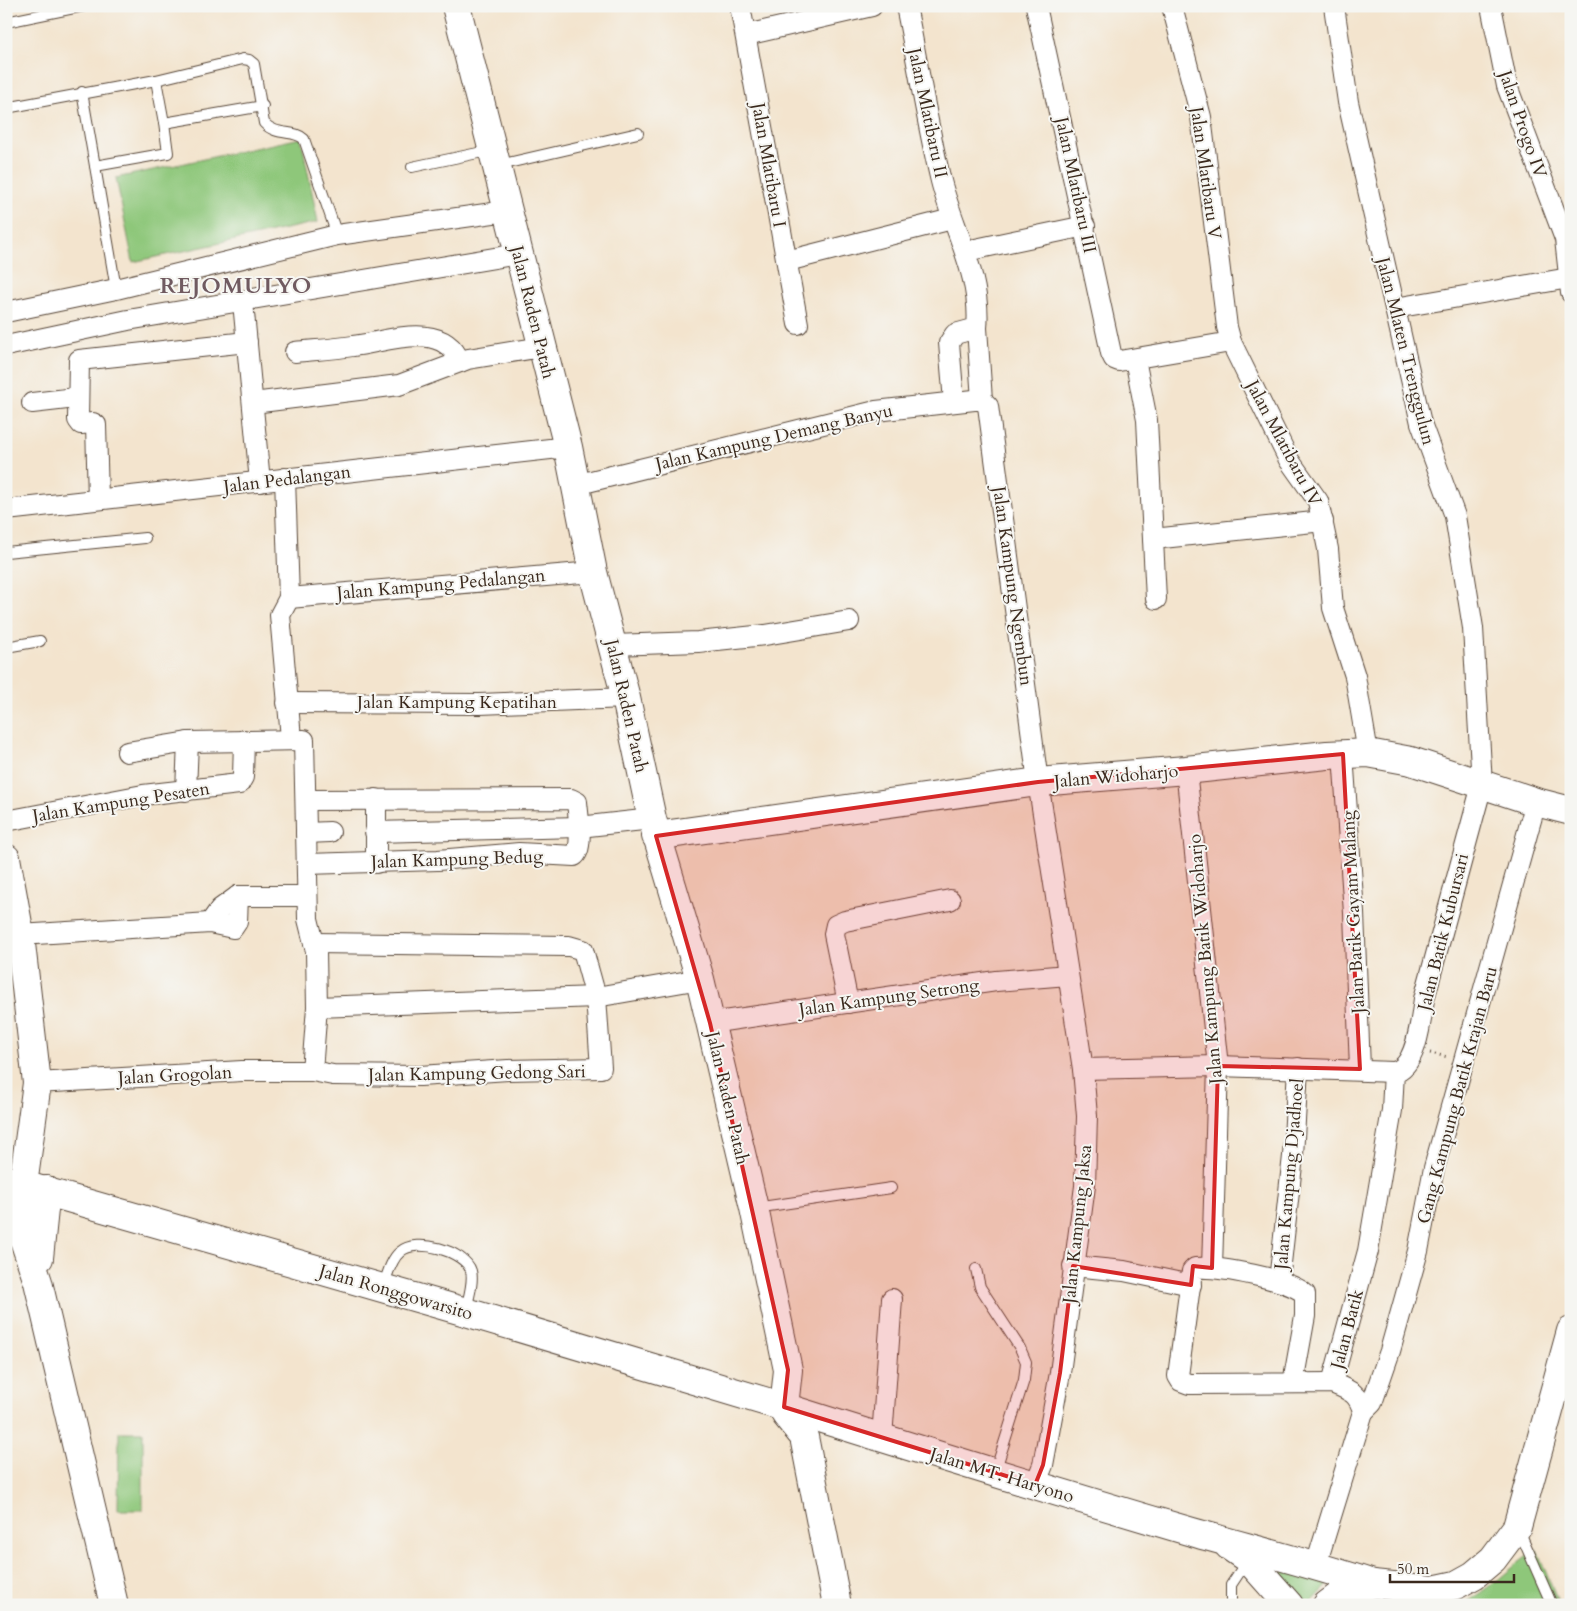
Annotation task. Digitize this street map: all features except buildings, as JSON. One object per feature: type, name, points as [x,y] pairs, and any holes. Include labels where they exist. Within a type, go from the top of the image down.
[{"type":"main road","name":"Jalan Raden Patah","points":[[456,6],[496,157],[507,211],[568,447],[593,572],[626,698],[654,827],[700,979],[754,1208],[788,1370],[784,1407]]},
{"type":"main road","name":"Jalan Widoharjo","points":[[654,827],[1038,782],[1356,754],[1411,761],[1536,802],[1571,811]]},
{"type":"main road","points":[[6,858],[20,935],[38,1082],[25,1185],[40,1229],[38,1282],[114,1605]]},
{"type":"main road","name":"Jalan Ronggowarsito","points":[[25,1185],[466,1312],[784,1407]]},
{"type":"main road","points":[[1327,1605],[1339,1596],[1373,1584],[1433,1590],[1456,1585],[1474,1575],[1512,1533],[1571,1331]]},
{"type":"main road","points":[[784,1407],[786,1415],[804,1437],[806,1444],[809,1468],[837,1605]]},
{"type":"main road","name":"Jalan MT. Haryono","points":[[784,1407],[1035,1486],[1316,1565],[1373,1584]]},
{"type":"main road","name":"Jalan MT. Haryono","points":[[1222,1540],[1248,1559],[1289,1605]]},
{"type":"street","name":"Jalan Mlatibaru I","points":[[740,6],[798,324]]},
{"type":"street","points":[[746,35],[872,6]]},
{"type":"street","name":"Jalan Mlatibaru II","points":[[906,6],[941,181],[952,219],[966,251],[978,308],[978,328]]},
{"type":"street","name":"Jalan Mlatibaru III","points":[[1036,6],[1111,353],[1127,360]]},
{"type":"street","name":"Jalan Mlatibaru V","points":[[1172,6],[1201,117],[1227,327],[1231,342]]},
{"type":"street","name":"Jalan Mlaten Trenggulun","points":[[1334,6],[1348,102],[1420,424],[1455,516],[1473,628],[1482,784]]},
{"type":"street","name":"Jalan Progo IV","points":[[1491,6],[1507,86],[1568,236],[1570,285]]},
{"type":"street","points":[[6,312],[116,289],[337,235],[507,211]]},
{"type":"street","points":[[786,261],[952,219]]},
{"type":"street","points":[[966,251],[1085,226]]},
{"type":"street","points":[[6,346],[128,320],[518,254]]},
{"type":"street","points":[[1395,308],[1570,285]]},
{"type":"street","points":[[243,302],[260,482]]},
{"type":"street","points":[[954,402],[949,343],[955,334],[978,328]]},
{"type":"street","name":"Jalan Kampung Ngembun","points":[[978,328],[978,400],[986,402],[990,414],[1038,782]]},
{"type":"street","points":[[296,352],[354,346],[412,336],[431,337],[448,344],[456,351],[460,362]]},
{"type":"street","points":[[98,500],[96,425],[78,422],[76,398],[77,364],[81,359],[246,342]]},
{"type":"street","points":[[1156,599],[1146,420],[1127,360],[1231,342]]},
{"type":"street","name":"Jalan Mlatibaru IV","points":[[1231,342],[1289,460],[1318,501],[1328,549],[1333,608],[1355,676],[1356,754]]},
{"type":"street","points":[[253,403],[399,384],[460,362],[542,347]]},
{"type":"street","points":[[32,403],[76,398]]},
{"type":"street","name":"Jalan Kampung Demang Banyu","points":[[575,484],[876,411],[978,400]]},
{"type":"street","name":"Jalan Pedalangan","points":[[6,510],[568,447]]},
{"type":"street","points":[[285,478],[289,598],[280,613],[291,738]]},
{"type":"street","points":[[1153,539],[1323,521]]},
{"type":"street","name":"Jalan Kampung Pedalangan","points":[[289,598],[593,572]]},
{"type":"street","points":[[613,645],[698,642],[765,635],[850,622]]},
{"type":"street","name":"Jalan Kampung Kepatihan","points":[[287,702],[480,704],[626,698]]},
{"type":"street","points":[[127,752],[188,742],[291,738],[302,738],[304,741],[308,920],[314,943],[317,1007],[312,1071]]},
{"type":"street","name":"Jalan Kampung Pesaten","points":[[6,821],[143,795],[236,785],[241,782],[243,777],[244,740]]},
{"type":"street","points":[[186,790],[188,742]]},
{"type":"street","name":"Jalan Batik Gayam Malang","points":[[1356,754],[1354,913],[1360,1070]]},
{"type":"street","name":"Jalan Kampung Batik Widoharjo","points":[[1186,770],[1218,1066],[1212,1268]]},
{"type":"street","name":"Jalan Kampung Jaksa","points":[[1035,1486],[1043,1465],[1060,1373],[1085,1186],[1087,1116],[1083,1069],[1038,782]]},
{"type":"street","name":"Jalan Batik Kubursari","points":[[1394,1072],[1406,1066],[1419,1031],[1424,999],[1482,784]]},
{"type":"street","points":[[376,798],[376,863]]},
{"type":"street","name":"Jalan Kampung Bedug","points":[[306,800],[376,798],[473,800],[574,799],[577,802],[579,827],[579,849],[574,856],[519,854],[376,863],[307,864]]},
{"type":"street","points":[[470,831],[473,800]]},
{"type":"street","name":"Gang Kampung Batik Krajan Baru","points":[[1363,1412],[1372,1403],[1390,1351],[1418,1251],[1434,1168],[1536,802]]},
{"type":"street","name":"Jalan Kampung Bedug","points":[[375,832],[654,827]]},
{"type":"street","points":[[306,833],[330,832]]},
{"type":"street","points":[[20,935],[210,923],[220,909],[238,896],[307,896]]},
{"type":"street","points":[[848,1003],[834,934],[836,925],[844,921],[950,900]]},
{"type":"street","name":"Jalan Kampung Gedong Sari","points":[[312,1071],[333,1075],[420,1076],[508,1070],[599,1070],[602,1066],[596,997],[585,952],[575,947],[314,943]]},
{"type":"street","name":"Jalan Kampung Setrong","points":[[710,1023],[996,981],[1068,975]]},
{"type":"street","points":[[317,1007],[596,997],[700,979]]},
{"type":"street","points":[[1083,1069],[1218,1066],[1394,1072]]},
{"type":"street","name":"Jalan Kampung Djadhoel","points":[[1293,1383],[1305,1316],[1305,1294],[1279,1281],[1293,1156],[1298,1068]]},
{"type":"street","name":"Jalan Grogolan","points":[[38,1082],[242,1071],[312,1071]]},
{"type":"street","name":"Jalan Batik","points":[[1363,1412],[1358,1396],[1351,1390],[1332,1383],[1368,1250],[1392,1110],[1394,1072]]},
{"type":"street","points":[[1073,1266],[1124,1271],[1191,1284]]},
{"type":"street","points":[[1279,1281],[1212,1268],[1195,1268],[1192,1271],[1178,1376],[1181,1382],[1189,1384],[1332,1383]]},
{"type":"street","points":[[882,1438],[892,1299]]},
{"type":"street","points":[[1316,1565],[1363,1412]]},
{"type":"lane","points":[[6,22],[84,6]]},
{"type":"lane","points":[[6,108],[82,92],[156,80],[249,60],[254,64],[263,106],[264,123],[279,133],[299,135],[304,139],[337,235]]},
{"type":"lane","points":[[95,166],[168,153],[156,80]]},
{"type":"lane","points":[[82,92],[116,289]]},
{"type":"lane","points":[[164,123],[263,106]]},
{"type":"lane","points":[[412,167],[496,157],[638,132]]},
{"type":"lane","points":[[6,552],[145,538]]},
{"type":"lane","points":[[6,647],[40,641]]},
{"type":"lane","points":[[754,1208],[891,1188]]},
{"type":"lane","points":[[382,1288],[400,1252],[414,1244],[438,1247],[463,1260],[470,1268],[471,1276],[466,1312]]},
{"type":"lane","points":[[976,1270],[980,1287],[1020,1348],[1026,1362],[1024,1380],[995,1473]]},
{"type":"lane","points":[[1512,1533],[1552,1605]]},
{"type":"lane","points":[[1231,1605],[1231,1585],[1248,1559]]},
{"type":"path","points":[[1413,1049],[1465,1062]]},
{"type":"highlighted area","points":[[1343,754],[1360,1069],[1218,1066],[1212,1268],[1193,1266],[1191,1285],[1073,1266],[1060,1373],[1043,1465],[1035,1485],[784,1407],[788,1370],[710,1023],[656,836],[1038,782]]},
{"type":"green space","points":[[301,138],[318,222],[133,262],[116,178]]},
{"type":"green space","points":[[119,1432],[143,1432],[143,1510],[118,1510]]},
{"type":"green space","points":[[1537,1550],[1559,1605],[1461,1605],[1481,1593]]},
{"type":"green space","points":[[1273,1565],[1330,1583],[1309,1605],[1306,1605]]},
{"type":"district","name":"REJOMULYO","points":[[236,285]]}]
